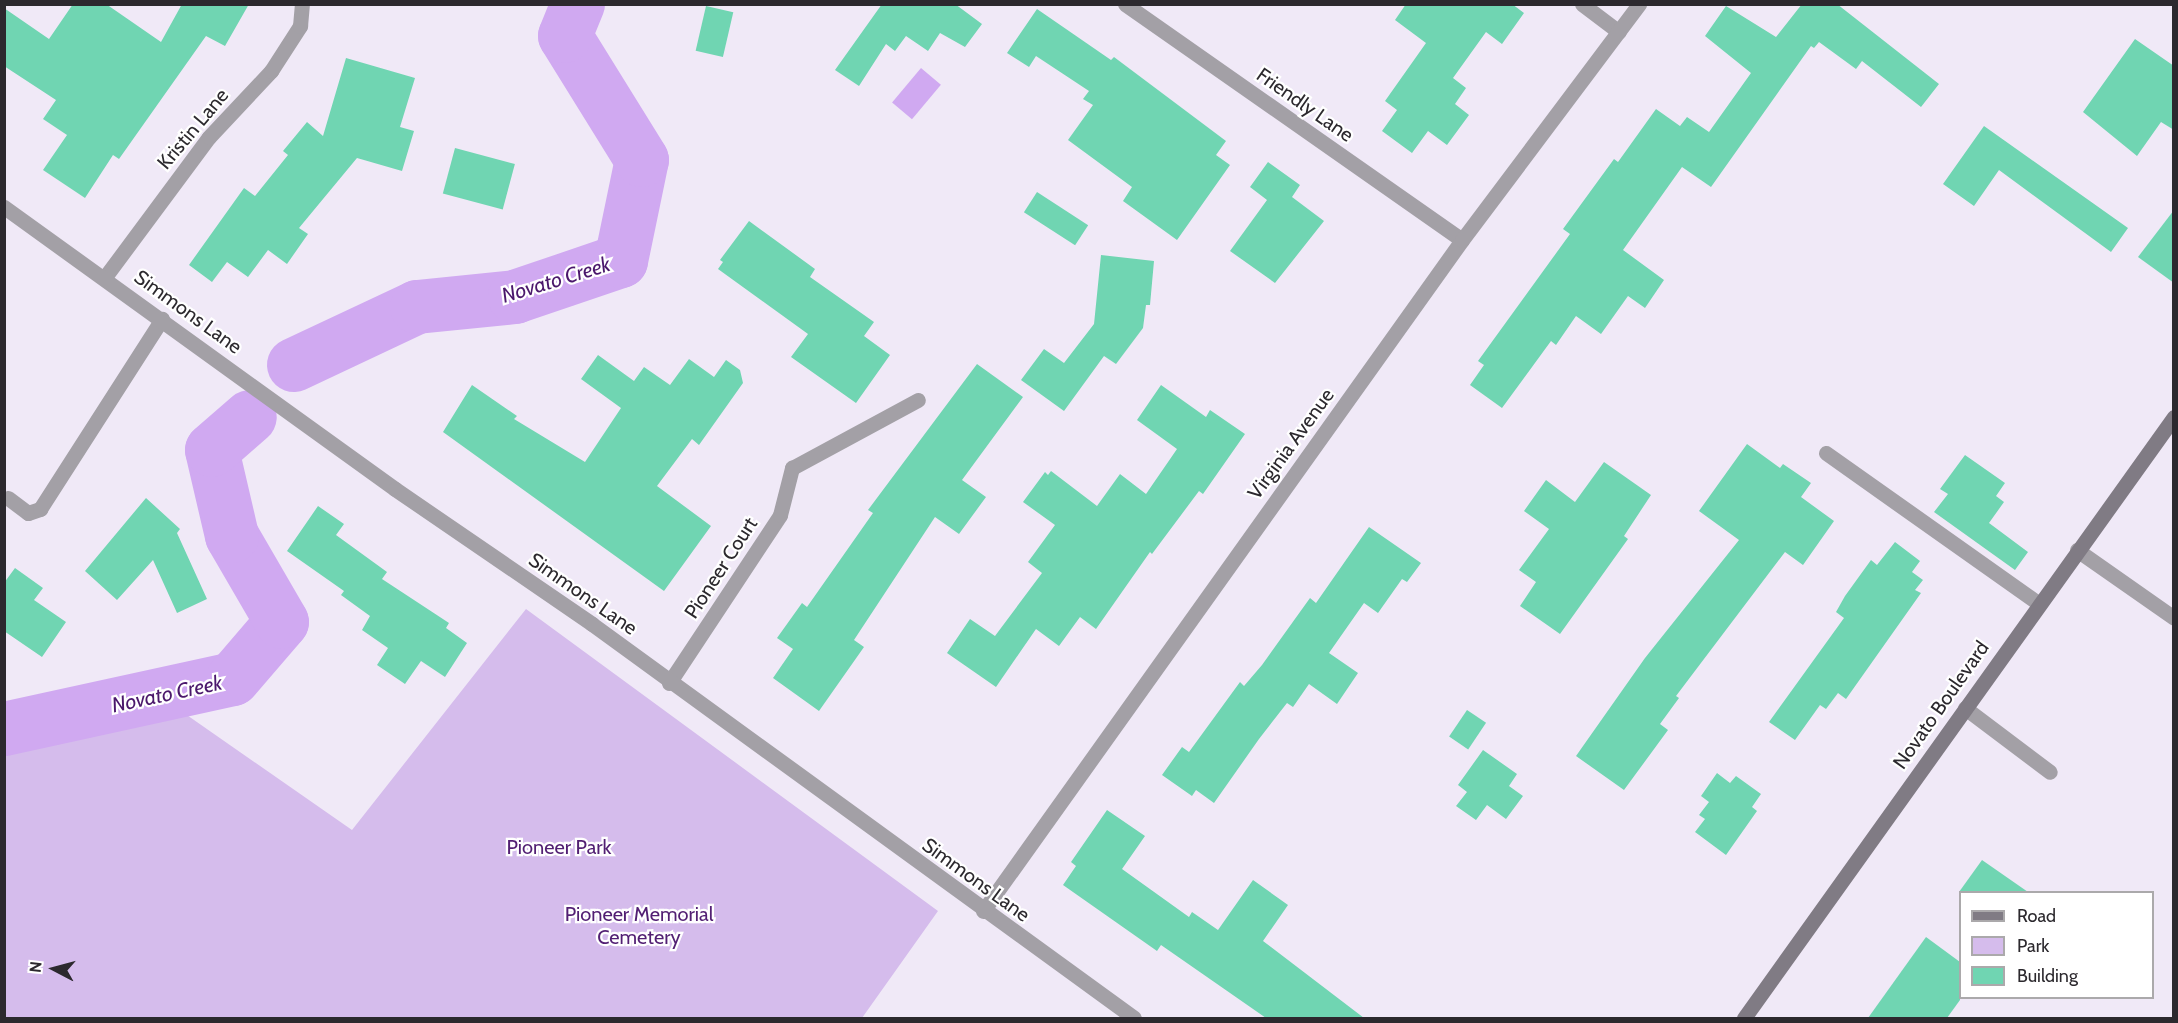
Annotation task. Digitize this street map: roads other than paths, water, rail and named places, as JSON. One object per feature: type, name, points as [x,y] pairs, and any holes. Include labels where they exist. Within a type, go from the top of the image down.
[{"type":"main road","name":"Novato Boulevard","points":[[1744,1018],[2174,417]]},
{"type":"street","name":"Kristin Lane","points":[[105,277],[209,137],[271,71],[300,26],[302,4]]},
{"type":"street","name":"Friendly Lane","points":[[1125,4],[1462,240]]},
{"type":"street","points":[[1582,4],[1619,32]]},
{"type":"street","name":"Virginia Avenue","points":[[983,911],[1462,240],[1639,4]]},
{"type":"street","name":"Simmons Lane","points":[[4,207],[105,277],[395,489],[592,624],[669,683],[1134,1018]]},
{"type":"street","points":[[8,498],[28,513],[40,509],[162,319]]},
{"type":"street","name":"Pioneer Court","points":[[669,683],[780,515],[792,468],[918,400]]},
{"type":"street","points":[[1826,453],[2038,604]]},
{"type":"street","points":[[2077,550],[2174,618]]},
{"type":"street","points":[[1965,708],[2050,772]]},
{"type":"waterway","name":"Novato Creek","points":[[294,365],[417,307],[515,297],[621,261],[642,160],[565,36],[578,4]]},
{"type":"waterway","name":"Novato Creek","points":[[4,729],[233,679],[282,622],[232,536],[212,450],[250,417]]},
{"type":"park label","name":"Pioneer Park","points":[[559,847]]},
{"type":"park label","name":"Pioneer Memorial Cemetery","points":[[639,926]]}]
